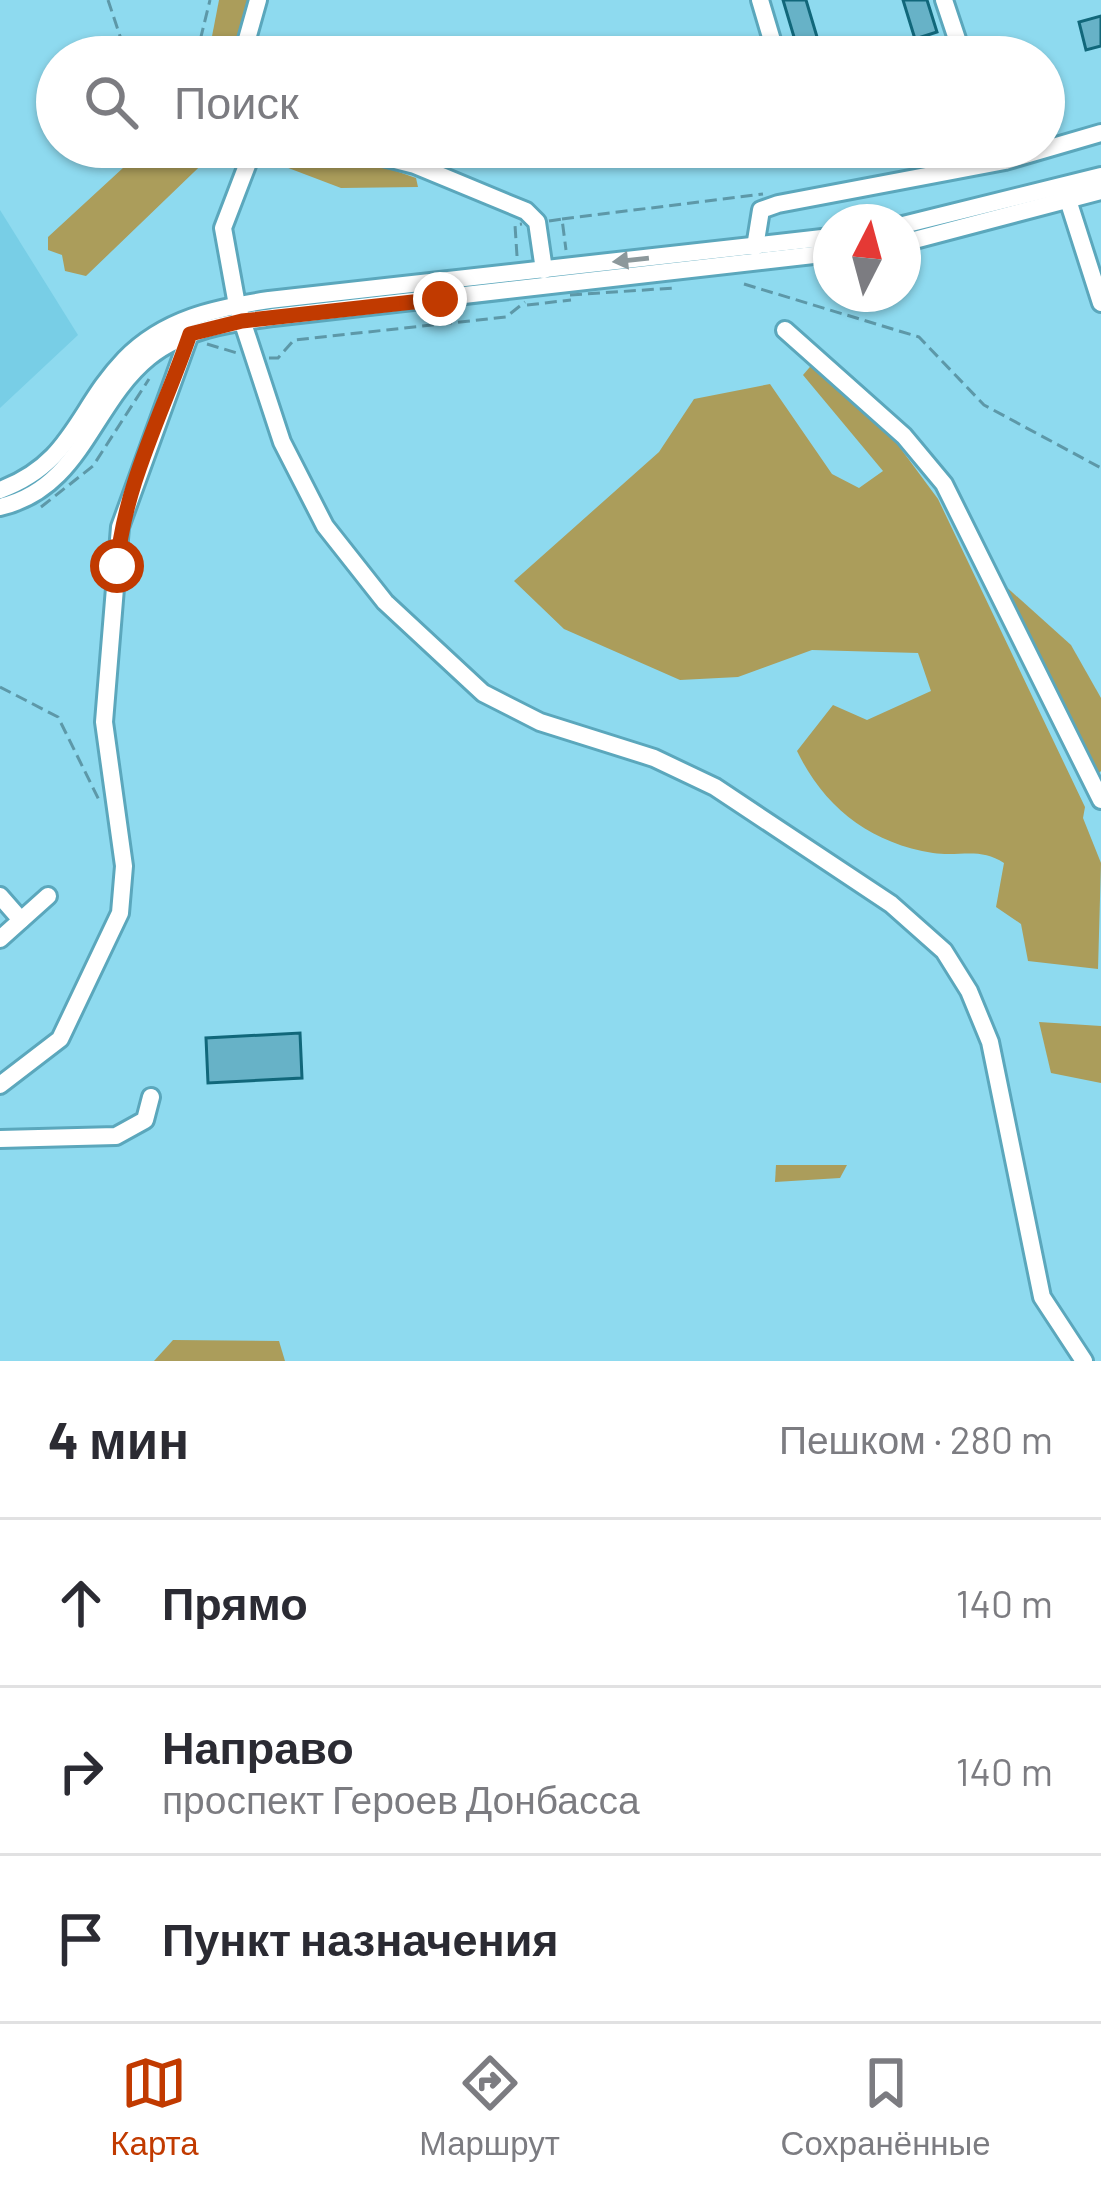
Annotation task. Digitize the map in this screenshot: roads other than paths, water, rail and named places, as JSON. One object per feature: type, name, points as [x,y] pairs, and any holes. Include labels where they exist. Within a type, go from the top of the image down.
[{"type":"street","points":[[248,36],[258,0]]},
{"type":"street","points":[[760,0],[771,36]]},
{"type":"street","points":[[944,0],[958,36]]},
{"type":"street","points":[[1065,141],[1101,133]]},
{"type":"street","points":[[246,168],[224,228],[240,313],[282,442],[325,526],[386,602],[483,693],[540,722],[654,758],[716,787],[891,904],[944,951],[969,991],[990,1042],[1042,1297],[1084,1361]]},
{"type":"street","points":[[422,168],[526,211],[537,222],[544,270]]},
{"type":"street","points":[[755,247],[761,210],[940,168]]},
{"type":"street","points":[[921,221],[1101,176]]},
{"type":"street","points":[[921,238],[1101,190]]},
{"type":"street","points":[[1068,200],[1101,303]]},
{"type":"street","points":[[521,281],[544,270],[813,239]]},
{"type":"street","points":[[0,490],[21,482],[57,456],[105,384],[145,341],[189,317],[813,255]]},
{"type":"street","points":[[0,507],[52,482],[83,449],[128,378],[147,359],[196,339],[240,313]]},
{"type":"street","points":[[785,330],[904,436],[944,484],[1101,800]]},
{"type":"street","points":[[0,1085],[60,1039],[120,913],[124,866],[104,722],[120,526],[196,339]]},
{"type":"street","points":[[0,896],[21,920]]},
{"type":"street","points":[[0,939],[47,896]]},
{"type":"street","points":[[0,1139],[116,1136],[145,1120],[151,1097]]}]
